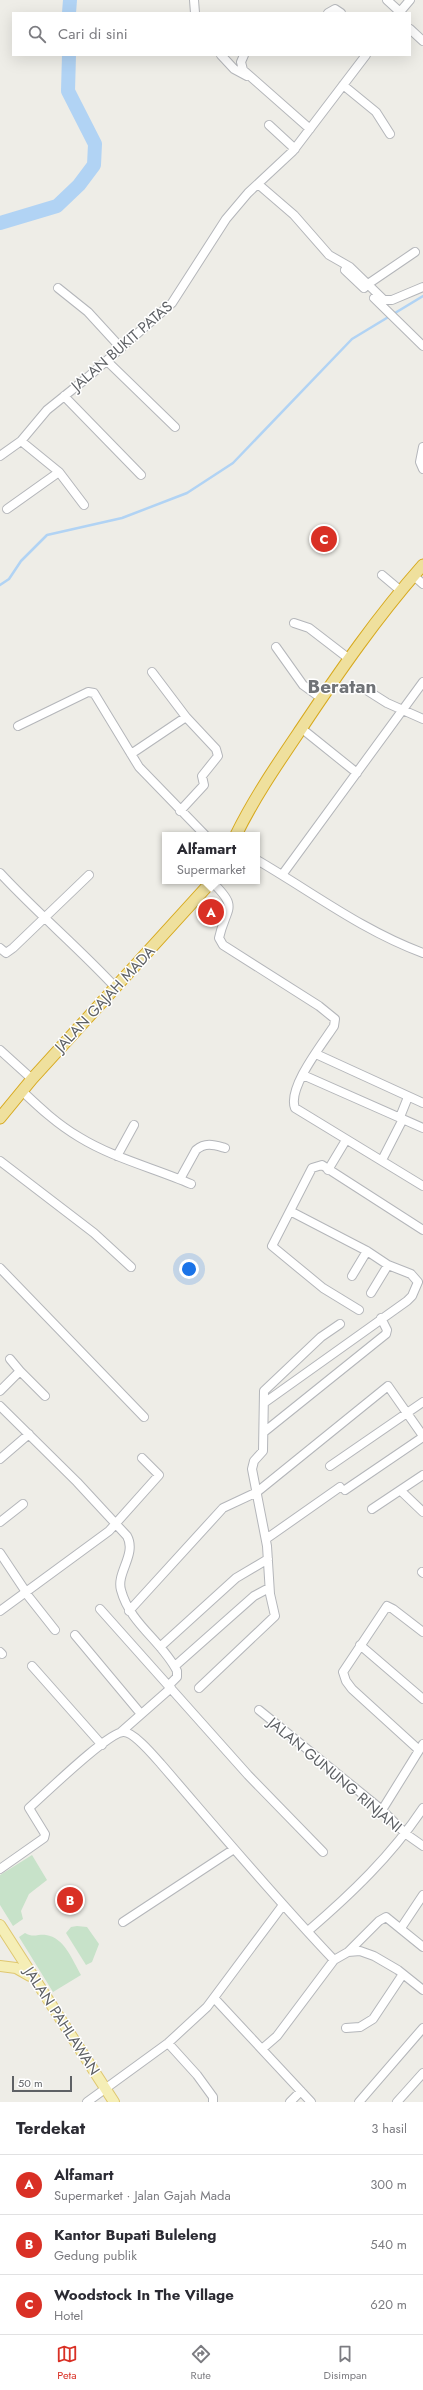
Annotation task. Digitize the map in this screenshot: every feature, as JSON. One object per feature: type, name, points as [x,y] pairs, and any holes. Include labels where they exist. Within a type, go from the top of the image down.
[{"type":"highway","points":[[238,832],[264,785],[348,658],[423,565]]},
{"type":"highway","name":"JALAN GAJAH MADA","points":[[0,1118],[32,1079],[116,988],[208,884]]},
{"type":"main road","name":"JALAN PAHLAWAN","points":[[0,1925],[114,2102]]},
{"type":"main road","points":[[0,1966],[11,1966],[22,1970],[38,1983]]},
{"type":"street","points":[[194,0],[195,12]]},
{"type":"street","points":[[387,0],[398,12]]},
{"type":"street","points":[[400,12],[410,0]]},
{"type":"street","points":[[330,12],[335,9],[340,12]]},
{"type":"street","points":[[411,30],[423,41]]},
{"type":"street","points":[[222,56],[240,74],[250,76]]},
{"type":"street","points":[[244,56],[242,68],[310,129]]},
{"type":"street","name":"JALAN BUKIT PATAS","points":[[0,456],[21,441],[39,418],[172,303],[194,271],[213,237],[239,204],[295,149],[365,56]]},
{"type":"street","points":[[342,85],[376,112],[390,134]]},
{"type":"street","points":[[269,126],[295,149]]},
{"type":"street","points":[[258,184],[294,215],[329,255],[391,313],[423,346]]},
{"type":"street","points":[[368,284],[415,252]]},
{"type":"street","points":[[338,262],[350,267],[388,301],[423,287]]},
{"type":"street","points":[[58,288],[79,304],[121,348]]},
{"type":"street","points":[[106,361],[174,427]]},
{"type":"street","points":[[64,396],[141,475]]},
{"type":"street","points":[[21,441],[60,472],[84,505]]},
{"type":"street","points":[[423,447],[420,462],[423,469]]},
{"type":"street","points":[[7,509],[60,472]]},
{"type":"street","points":[[382,575],[401,591]]},
{"type":"street","points":[[414,576],[423,584]]},
{"type":"street","points":[[294,623],[309,628],[348,658]]},
{"type":"street","points":[[276,647],[303,685],[321,698]]},
{"type":"street","points":[[152,672],[186,717],[216,749],[218,756],[202,776],[204,785],[180,811]]},
{"type":"street","points":[[282,875],[423,682]]},
{"type":"street","points":[[18,726],[91,691],[97,696],[139,767],[202,832]]},
{"type":"street","points":[[368,691],[423,719]]},
{"type":"street","points":[[131,754],[186,717]]},
{"type":"street","points":[[301,728],[357,773]]},
{"type":"street","points":[[260,862],[309,894],[366,926],[423,953]]},
{"type":"street","points":[[0,873],[45,920],[82,952],[116,988]]},
{"type":"street","points":[[0,948],[4,952],[8,953],[45,920],[89,875]]},
{"type":"street","points":[[214,884],[226,897],[229,904],[228,913],[219,938],[223,945],[334,1017],[334,1026],[303,1075],[294,1095],[294,1108],[423,1186]]},
{"type":"street","points":[[0,1050],[32,1079]]},
{"type":"street","points":[[316,1054],[423,1103]]},
{"type":"street","points":[[303,1075],[423,1128]]},
{"type":"street","points":[[22,1091],[44,1112],[68,1130],[98,1148],[191,1184]]},
{"type":"street","points":[[382,1160],[402,1118],[408,1097]]},
{"type":"street","points":[[117,1156],[134,1125]]},
{"type":"street","points":[[328,1170],[346,1140]]},
{"type":"street","points":[[180,1179],[196,1150],[200,1147],[209,1143],[226,1148]]},
{"type":"street","points":[[0,1161],[94,1233],[131,1266]]},
{"type":"street","points":[[359,1310],[323,1288],[272,1246],[312,1168],[318,1165],[328,1170],[423,1230]]},
{"type":"street","points":[[264,1404],[381,1318],[407,1301],[412,1296],[418,1282],[411,1274],[388,1265],[367,1251],[290,1211]]},
{"type":"street","points":[[352,1276],[367,1251]]},
{"type":"street","points":[[371,1294],[388,1265]]},
{"type":"street","points":[[0,1268],[144,1417]]},
{"type":"street","points":[[264,1432],[386,1334],[381,1318]]},
{"type":"street","points":[[199,1688],[274,1618],[275,1614],[269,1588],[266,1539],[252,1469],[254,1461],[262,1451],[264,1432],[264,1391],[321,1337],[340,1324]]},
{"type":"street","points":[[10,1359],[45,1396]]},
{"type":"street","points":[[0,1391],[20,1371]]},
{"type":"street","points":[[129,1611],[223,1508],[257,1492],[388,1386],[423,1436],[266,1539]]},
{"type":"street","points":[[330,1466],[423,1402]]},
{"type":"street","points":[[0,1406],[116,1524],[128,1539],[129,1548],[120,1588],[129,1611],[175,1666],[177,1677],[142,1714],[121,1732],[102,1745],[29,1808],[45,1834],[44,1838],[0,1869]]},
{"type":"street","points":[[0,1459],[28,1434]]},
{"type":"street","points":[[0,1611],[116,1524],[159,1476],[142,1458]]},
{"type":"street","points":[[372,1509],[423,1475]]},
{"type":"street","points":[[401,1490],[423,1512]]},
{"type":"street","points":[[0,1522],[23,1504]]},
{"type":"street","points":[[0,1553],[26,1592],[55,1630]]},
{"type":"street","points":[[160,1647],[231,1583],[268,1559]]},
{"type":"street","points":[[175,1666],[254,1596],[269,1588]]},
{"type":"street","points":[[382,1810],[421,1747],[374,1710],[346,1680],[343,1672],[388,1606],[423,1632]]},
{"type":"street","points":[[100,1609],[268,1796],[323,1852]]},
{"type":"street","points":[[75,1635],[142,1714]]},
{"type":"street","points":[[360,1645],[423,1699]]},
{"type":"street","points":[[32,1666],[102,1745]]},
{"type":"street","name":"JALAN GUNUNG RINJANI","points":[[260,1710],[382,1810],[406,1834],[423,1808]]},
{"type":"street","points":[[121,1732],[133,1735],[159,1761],[283,1905],[334,1960]]},
{"type":"street","points":[[308,1931],[358,1885],[406,1834],[423,1846]]},
{"type":"street","points":[[123,1922],[234,1849]]},
{"type":"street","points":[[401,1928],[423,1895]]},
{"type":"street","points":[[88,2102],[168,2043],[215,1999],[236,1966],[283,1905]]},
{"type":"street","points":[[262,2049],[277,2036],[334,1960],[348,1952],[383,1918],[390,1918],[423,1947]]},
{"type":"street","points":[[348,1952],[367,1953],[403,1974],[423,1990]]},
{"type":"street","points":[[346,2028],[360,2027],[373,2019],[403,1974]]},
{"type":"street","points":[[215,1999],[312,2102]]},
{"type":"street","points":[[359,2102],[423,2028]]},
{"type":"street","points":[[168,2043],[197,2075],[213,2098],[213,2102]]},
{"type":"street","points":[[397,2102],[423,2073]]},
{"type":"street","points":[[290,2102],[301,2091]]},
{"type":"green space","points":[[32,1855],[47,1880],[29,1894],[21,1911],[23,1919],[13,1926],[0,1905],[0,1875]]},
{"type":"green space","points":[[71,1927],[87,1927],[99,1944],[92,1962],[86,1965],[66,1933]]},
{"type":"green space","points":[[25,1933],[33,1936],[46,1935],[58,1940],[67,1950],[81,1975],[53,1992],[19,1937]]},
{"type":"waterway","points":[[69,12],[70,0]]},
{"type":"waterway","points":[[0,223],[57,206],[79,185],[94,165],[95,144],[68,91],[69,56]]},
{"type":"waterway","points":[[0,585],[9,579],[21,561],[47,535],[122,518],[187,493],[233,463],[352,339],[423,296]]},
{"type":"place","name":"Woodstock In The Village","points":[[324,539]]},
{"type":"place","name":"Alfamart","points":[[211,912]]},
{"type":"place","name":"Kantor Bupati Buleleng","points":[[70,1900]]},
{"type":"district","name":"Beratan","points":[[342,686]]}]
